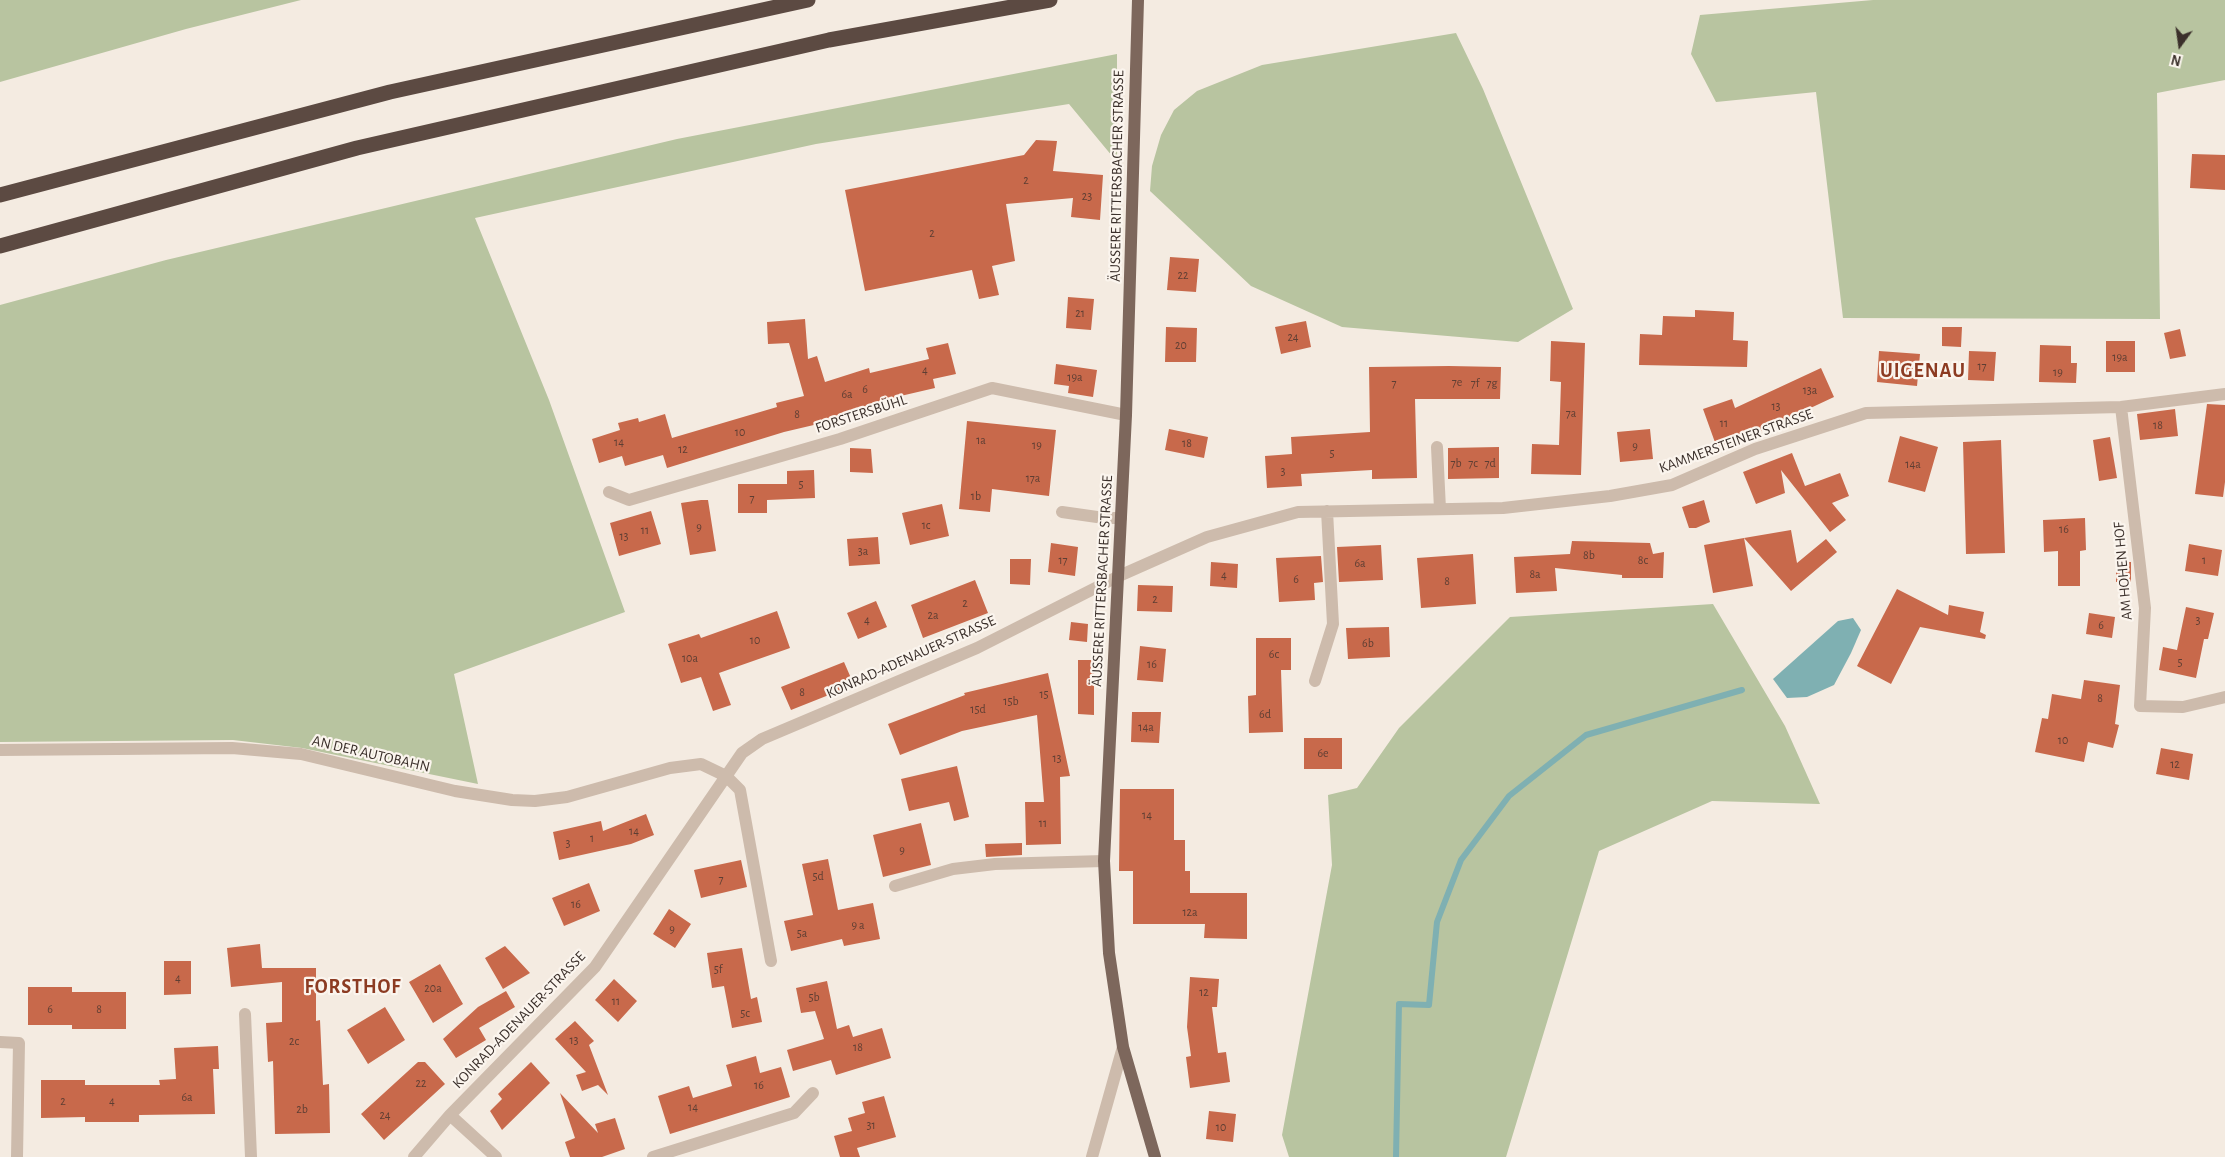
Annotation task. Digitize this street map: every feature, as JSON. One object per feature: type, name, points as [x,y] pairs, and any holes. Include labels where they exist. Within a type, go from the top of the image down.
[{"type":"highway","points":[[0,195],[390,92],[808,0]]},
{"type":"highway","points":[[0,246],[357,148],[705,70],[829,40],[1050,0]]},
{"type":"main road","name":"ÄUSSERE RITTERSBACHER STRASSE","points":[[1138,0],[1126,415],[1104,861],[1109,953],[1123,1047],[1154,1157]]},
{"type":"street","name":"FORSTERSBÜHL","points":[[609,492],[629,500],[840,439],[992,388],[1126,415]]},
{"type":"street","name":"KAMMERSTEINER STRASSE","points":[[1118,576],[1207,538],[1298,512],[1503,508],[1610,496],[1672,485],[1755,449],[1866,413],[2121,407],[2225,394]]},
{"type":"street","name":"AM HOHEN HOF","points":[[2121,407],[2145,608],[2140,706],[2183,708],[2225,697]]},
{"type":"street","points":[[1437,448],[1440,509]]},
{"type":"street","points":[[1315,681],[1333,624],[1327,511]]},
{"type":"street","points":[[1062,512],[1104,518],[1121,518]]},
{"type":"street","name":"KONRAD-ADENAUER-STRASSE","points":[[414,1157],[450,1115],[595,967],[742,753],[762,739],[977,648],[1118,576]]},
{"type":"street","name":"AN DER AUTOBAHN","points":[[0,750],[232,748],[281,752],[301,754],[379,771],[455,791],[512,800],[535,801],[566,797],[670,768],[701,764],[726,776]]},
{"type":"street","points":[[726,776],[740,790],[771,962]]},
{"type":"street","points":[[895,886],[953,869],[978,866],[1104,861]]},
{"type":"street","points":[[245,1014],[251,1157]]},
{"type":"street","points":[[0,1042],[19,1044],[17,1157]]},
{"type":"street","points":[[1092,1157],[1123,1047]]},
{"type":"street","points":[[653,1157],[794,1113],[813,1093]]},
{"type":"street","points":[[450,1115],[496,1157]]},
{"type":"green space","points":[[0,0],[301,0],[186,29],[0,82]]},
{"type":"green space","points":[[1873,0],[2225,0],[2225,80],[2157,93],[2160,319],[1843,318],[1816,92],[1716,102],[1691,54],[1700,15]]},
{"type":"green space","points":[[1456,33],[1483,89],[1573,309],[1518,342],[1342,327],[1251,286],[1150,191],[1152,166],[1161,135],[1174,110],[1197,91],[1262,65]]},
{"type":"green space","points":[[1117,54],[1117,162],[1069,104],[816,144],[475,218],[549,400],[625,612],[454,674],[478,784],[302,748],[233,740],[0,742],[0,305],[166,260],[677,139]]},
{"type":"green space","points":[[1713,604],[1785,726],[1820,804],[1712,801],[1599,851],[1506,1157],[1289,1157],[1282,1135],[1332,865],[1328,795],[1357,788],[1399,728],[1510,617]]},
{"type":"water","points":[[1853,618],[1861,630],[1834,685],[1807,697],[1787,698],[1773,679],[1838,621]]},
{"type":"building","points":[[1036,140],[1057,141],[1053,171],[1103,175],[1100,220],[1071,217],[1073,198],[1006,204],[1015,261],[992,266],[999,295],[979,299],[972,270],[865,291],[845,190],[1024,155]]},
{"type":"building","points":[[2192,154],[2225,155],[2225,190],[2190,188]]},
{"type":"building","points":[[1170,257],[1199,259],[1196,292],[1167,290]]},
{"type":"building","points":[[1068,297],[1094,299],[1091,330],[1066,328]]},
{"type":"building","points":[[1695,310],[1734,312],[1733,340],[1748,341],[1747,367],[1639,365],[1640,334],[1662,335],[1663,316],[1695,317]]},
{"type":"building","points":[[805,319],[808,359],[817,356],[825,382],[869,368],[870,373],[929,359],[926,348],[948,343],[956,374],[933,379],[935,388],[879,401],[880,403],[818,422],[818,424],[784,432],[667,468],[663,455],[625,466],[622,456],[599,463],[592,439],[620,430],[618,423],[638,418],[639,422],[665,414],[672,438],[777,407],[776,403],[804,396],[789,343],[768,344],[767,322]]},
{"type":"building","points":[[1306,321],[1311,347],[1281,354],[1275,327]]},
{"type":"building","points":[[1166,327],[1197,328],[1196,362],[1165,362]]},
{"type":"building","points":[[1942,327],[1962,327],[1961,347],[1942,346]]},
{"type":"building","points":[[2180,329],[2186,356],[2170,359],[2164,333]]},
{"type":"building","points":[[1551,341],[1585,343],[1581,475],[1531,474],[1532,444],[1559,445],[1561,382],[1550,381]]},
{"type":"building","points":[[2106,341],[2135,341],[2135,372],[2106,372]]},
{"type":"building","points":[[2040,345],[2071,346],[2071,363],[2077,363],[2076,383],[2039,382]]},
{"type":"building","points":[[1879,351],[1920,354],[1917,386],[1877,382]]},
{"type":"building","points":[[1969,351],[1996,352],[1994,381],[1968,380]]},
{"type":"building","points":[[1056,364],[1097,370],[1093,397],[1068,393],[1069,386],[1054,384]]},
{"type":"building","points":[[1369,367],[1501,367],[1500,399],[1415,399],[1417,478],[1372,479],[1372,470],[1301,474],[1302,486],[1267,488],[1265,456],[1292,454],[1291,437],[1370,432]]},
{"type":"building","points":[[1821,368],[1834,397],[1755,434],[1717,448],[1703,409],[1732,399],[1735,408]]},
{"type":"building","points":[[2207,404],[2225,405],[2225,482],[2223,497],[2195,494]]},
{"type":"building","points":[[2175,409],[2178,436],[2140,440],[2137,414]]},
{"type":"building","points":[[967,421],[1056,430],[1049,496],[992,489],[990,512],[959,509]]},
{"type":"building","points":[[1169,429],[1208,437],[1204,458],[1165,450]]},
{"type":"building","points":[[1650,429],[1653,459],[1620,462],[1617,432]]},
{"type":"building","points":[[1900,436],[1938,447],[1925,492],[1888,482]]},
{"type":"building","points":[[2110,437],[2117,478],[2099,481],[2093,440]]},
{"type":"building","points":[[2001,440],[2005,553],[1966,554],[1963,442]]},
{"type":"building","points":[[1499,447],[1499,478],[1448,479],[1448,448]]},
{"type":"building","points":[[850,448],[871,449],[873,473],[850,472]]},
{"type":"building","points":[[1792,453],[1805,486],[1840,473],[1849,496],[1832,503],[1846,520],[1830,532],[1781,470],[1785,493],[1756,504],[1743,472]]},
{"type":"building","points":[[814,470],[815,498],[767,500],[767,513],[738,513],[738,484],[787,484],[787,471]]},
{"type":"building","points":[[708,500],[716,551],[690,555],[681,503]]},
{"type":"building","points":[[1704,500],[1710,522],[1696,528],[1689,528],[1682,507]]},
{"type":"building","points":[[942,504],[949,536],[910,545],[902,513]]},
{"type":"building","points":[[651,511],[661,544],[619,556],[610,523]]},
{"type":"building","points":[[2085,518],[2086,550],[2080,551],[2080,586],[2058,586],[2058,551],[2044,552],[2043,520]]},
{"type":"building","points":[[1791,530],[1797,563],[1826,539],[1837,552],[1791,591],[1744,538]]},
{"type":"building","points":[[878,537],[880,564],[849,566],[847,539]]},
{"type":"building","points":[[1744,538],[1753,586],[1713,593],[1704,545]]},
{"type":"building","points":[[1572,541],[1650,543],[1653,554],[1664,552],[1663,578],[1622,578],[1622,575],[1555,568],[1557,591],[1516,593],[1514,557],[1570,554]]},
{"type":"building","points":[[1051,543],[1078,547],[1075,576],[1048,572]]},
{"type":"building","points":[[2189,544],[2222,550],[2218,576],[2185,571]]},
{"type":"building","points":[[1381,545],[1383,580],[1339,582],[1337,547]]},
{"type":"building","points":[[1473,554],[1476,604],[1421,608],[1417,558]]},
{"type":"building","points":[[1321,556],[1323,582],[1314,583],[1315,600],[1279,602],[1276,558]]},
{"type":"building","points":[[1010,559],[1031,559],[1030,585],[1010,584]]},
{"type":"building","points":[[1211,562],[1238,564],[1237,588],[1210,586]]},
{"type":"building","points":[[2116,562],[2131,562],[2131,582],[2116,582]]},
{"type":"building","points":[[975,580],[988,613],[923,638],[911,605]]},
{"type":"building","points":[[1138,585],[1173,586],[1172,612],[1137,611]]},
{"type":"building","points":[[1897,589],[1948,615],[1949,605],[1984,612],[1980,632],[1986,635],[1985,639],[1920,627],[1891,684],[1857,666]]},
{"type":"building","points":[[876,601],[887,627],[858,639],[847,613]]},
{"type":"building","points":[[2186,607],[2214,613],[2208,639],[2204,639],[2196,678],[2159,670],[2163,647],[2177,650]]},
{"type":"building","points":[[777,611],[790,648],[719,673],[731,705],[713,711],[701,677],[681,683],[668,644],[699,634],[701,638]]},
{"type":"building","points":[[2089,613],[2115,617],[2112,638],[2086,634]]},
{"type":"building","points":[[1071,622],[1088,624],[1087,642],[1069,640]]},
{"type":"building","points":[[1389,627],[1390,657],[1348,659],[1346,628]]},
{"type":"building","points":[[1256,638],[1291,638],[1291,670],[1281,670],[1283,732],[1249,733],[1248,696],[1256,695]]},
{"type":"building","points":[[1140,646],[1166,649],[1163,682],[1137,680]]},
{"type":"building","points":[[1078,660],[1094,660],[1094,715],[1078,714]]},
{"type":"building","points":[[844,662],[854,685],[791,710],[781,687]]},
{"type":"building","points":[[1048,673],[1070,776],[1060,777],[1061,844],[1026,845],[1025,802],[1044,802],[1037,715],[962,731],[900,755],[888,724],[965,695],[964,693]]},
{"type":"building","points":[[2084,680],[2120,685],[2115,724],[2119,725],[2113,748],[2088,742],[2084,762],[2035,752],[2042,718],[2048,719],[2052,694],[2081,699]]},
{"type":"building","points":[[1132,712],[1161,712],[1159,743],[1131,742]]},
{"type":"building","points":[[1304,738],[1342,738],[1342,769],[1304,769]]},
{"type":"building","points":[[2161,748],[2193,754],[2189,780],[2156,774]]},
{"type":"building","points":[[957,766],[969,817],[954,821],[949,802],[909,811],[901,779]]},
{"type":"building","points":[[1120,789],[1174,789],[1174,840],[1185,840],[1185,871],[1190,871],[1190,893],[1247,893],[1247,939],[1204,938],[1205,924],[1133,924],[1133,871],[1119,871]]},
{"type":"building","points":[[646,814],[654,835],[631,844],[559,860],[553,832],[601,821],[603,831]]},
{"type":"building","points":[[921,823],[931,865],[883,877],[873,835]]},
{"type":"building","points":[[1022,843],[1022,855],[986,857],[985,844]]},
{"type":"building","points":[[828,859],[838,910],[873,903],[880,939],[844,946],[842,939],[791,951],[784,921],[813,915],[802,864]]},
{"type":"building","points":[[741,860],[747,887],[701,898],[694,870]]},
{"type":"building","points":[[589,883],[600,911],[564,926],[552,898]]},
{"type":"building","points":[[669,909],[691,924],[675,948],[653,934]]},
{"type":"building","points":[[260,944],[262,968],[316,968],[316,1021],[320,1020],[323,1085],[329,1084],[330,1133],[275,1134],[273,1061],[268,1062],[266,1023],[282,1022],[282,982],[231,987],[227,948]]},
{"type":"building","points":[[505,946],[530,973],[503,989],[485,958]]},
{"type":"building","points":[[742,948],[751,999],[757,997],[762,1022],[732,1028],[724,986],[712,988],[707,953]]},
{"type":"building","points":[[164,961],[191,961],[191,994],[164,995]]},
{"type":"building","points":[[440,964],[463,1004],[433,1023],[409,982]]},
{"type":"building","points":[[1190,977],[1219,979],[1217,1007],[1212,1007],[1218,1053],[1226,1052],[1230,1082],[1190,1088],[1186,1057],[1191,1056],[1187,1027]]},
{"type":"building","points":[[614,979],[637,1001],[618,1022],[595,1000]]},
{"type":"building","points":[[827,981],[837,1029],[849,1025],[853,1037],[882,1028],[891,1058],[836,1075],[831,1060],[793,1071],[787,1050],[824,1039],[815,1011],[801,1013],[796,988]]},
{"type":"building","points":[[28,987],[72,987],[72,992],[126,992],[126,1029],[72,1029],[72,1025],[28,1025]]},
{"type":"building","points":[[506,991],[515,1007],[479,1028],[486,1040],[456,1058],[443,1039],[478,1007]]},
{"type":"building","points":[[385,1007],[405,1040],[368,1064],[347,1030]]},
{"type":"building","points":[[575,1021],[594,1041],[589,1045],[608,1095],[598,1085],[582,1091],[576,1075],[586,1072],[555,1039]]},
{"type":"building","points":[[218,1046],[219,1069],[213,1069],[215,1114],[139,1115],[139,1122],[85,1122],[85,1117],[41,1118],[41,1080],[85,1080],[85,1085],[160,1085],[159,1080],[176,1079],[174,1048]]},
{"type":"building","points":[[756,1056],[760,1073],[781,1067],[790,1097],[670,1134],[658,1096],[689,1086],[693,1098],[732,1086],[726,1065]]},
{"type":"building","points":[[418,1062],[425,1062],[445,1084],[384,1140],[361,1114]]},
{"type":"building","points":[[531,1062],[550,1083],[502,1130],[490,1111],[502,1099],[498,1094]]},
{"type":"building","points":[[560,1093],[598,1133],[595,1124],[615,1118],[625,1149],[602,1157],[570,1157],[565,1142],[575,1138]]},
{"type":"building","points":[[884,1096],[896,1137],[857,1148],[860,1157],[840,1157],[834,1136],[852,1131],[848,1118],[865,1113],[862,1102]]},
{"type":"building","points":[[1209,1111],[1236,1114],[1233,1142],[1206,1139]]},
{"type":"waterway","points":[[1396,1157],[1399,1004],[1429,1005],[1437,922],[1461,860],[1509,796],[1586,735],[1742,690]]},
{"type":"district","name":"UIGENAU","points":[[1923,371]]},
{"type":"district","name":"FORSTHOF","points":[[353,987]]}]
